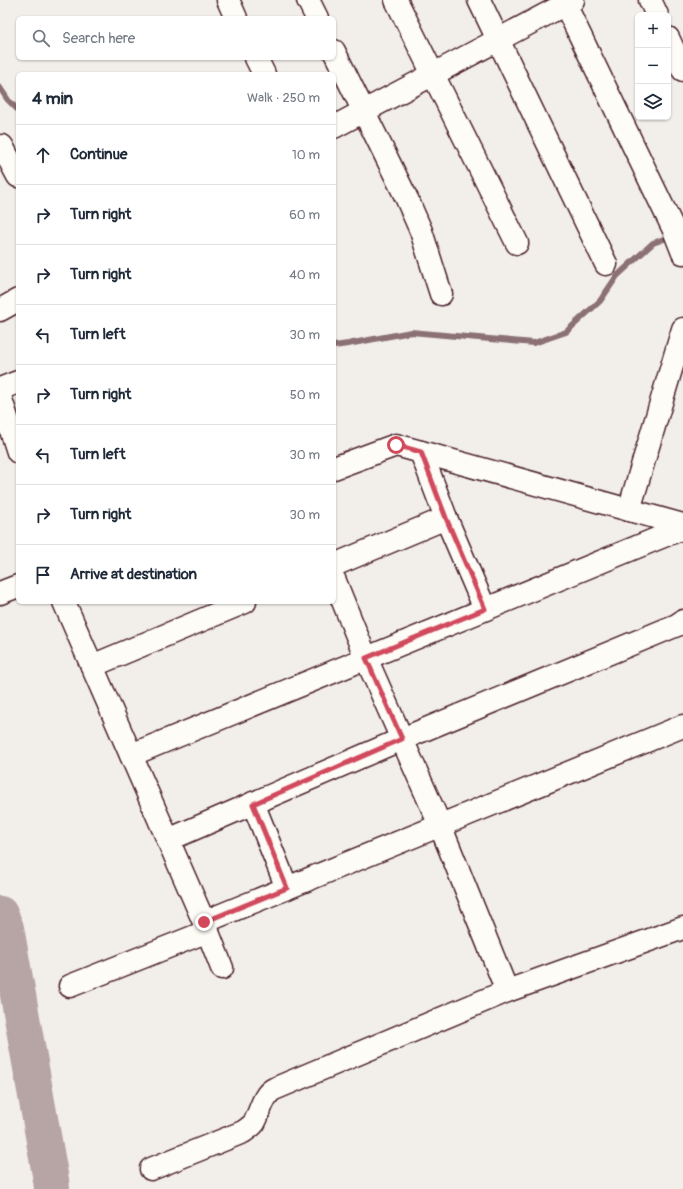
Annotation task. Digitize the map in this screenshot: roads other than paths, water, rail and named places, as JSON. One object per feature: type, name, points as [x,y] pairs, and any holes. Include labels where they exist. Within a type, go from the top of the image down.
[{"type":"street","points":[[228,0],[235,16]]},
{"type":"street","points":[[308,0],[316,16]]},
{"type":"street","points":[[396,0],[517,243]]},
{"type":"street","points":[[479,0],[606,264]]},
{"type":"street","points":[[650,0],[656,12]]},
{"type":"street","points":[[336,126],[499,40],[567,1],[679,243]]},
{"type":"street","points":[[671,44],[683,70]]},
{"type":"street","points":[[336,55],[407,199],[421,231],[441,294]]},
{"type":"street","points":[[257,60],[263,72]]},
{"type":"street","points":[[2,146],[16,172]]},
{"type":"street","points":[[0,310],[16,301]]},
{"type":"street","points":[[629,510],[683,329]]},
{"type":"street","points":[[0,389],[16,383]]},
{"type":"street","points":[[0,396],[16,445]]},
{"type":"street","points":[[336,467],[396,445],[629,510],[683,527]]},
{"type":"street","points":[[421,452],[446,518],[485,609]]},
{"type":"street","points":[[336,564],[446,518]]},
{"type":"street","points":[[131,755],[683,527]]},
{"type":"street","points":[[336,584],[366,658],[440,825],[507,991]]},
{"type":"street","points":[[0,593],[16,587]]},
{"type":"street","points":[[65,604],[206,926],[222,968]]},
{"type":"street","points":[[92,666],[240,604]]},
{"type":"street","points":[[168,840],[402,739],[654,634],[677,626],[683,621]]},
{"type":"street","points":[[70,986],[206,926],[287,888],[683,726]]},
{"type":"street","points":[[253,804],[287,888]]},
{"type":"street","points":[[151,1169],[244,1132],[257,1118],[268,1093],[274,1089],[507,991],[683,928]]},
{"type":"waterway","points":[[0,88],[8,100],[16,108]]},
{"type":"waterway","points":[[336,346],[411,332],[534,343],[566,332],[600,301],[617,276],[653,243],[672,236]]},
{"type":"waterway","points":[[0,914],[6,928],[52,1189]]}]
